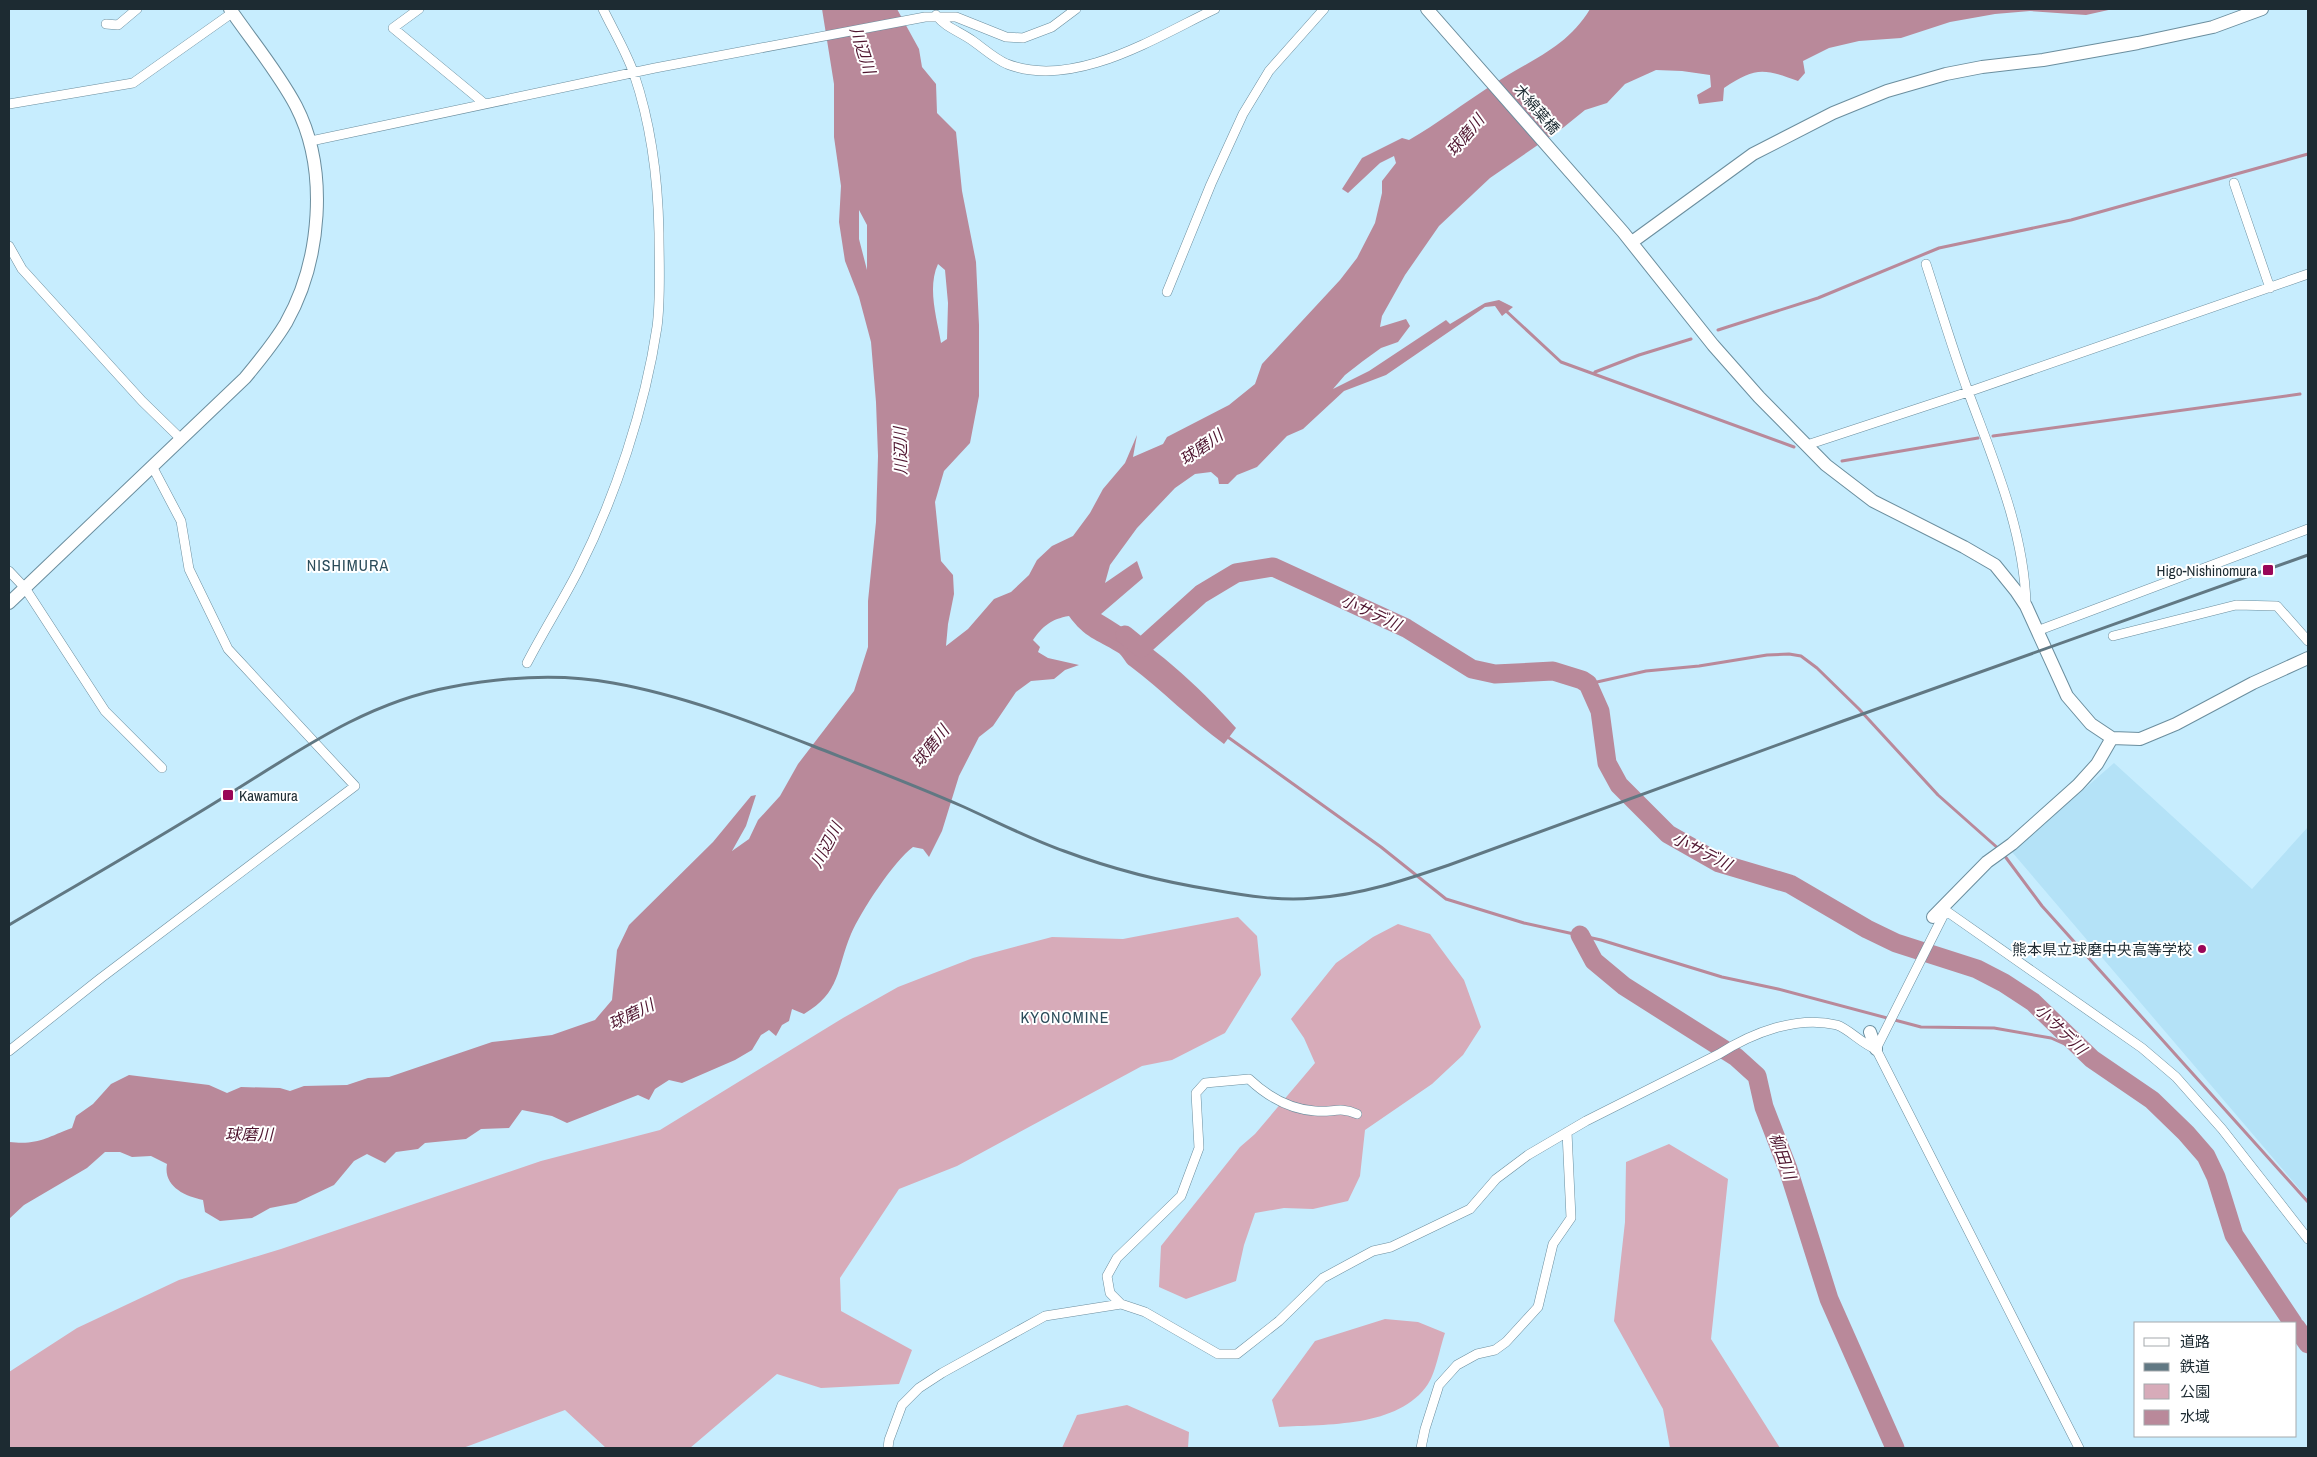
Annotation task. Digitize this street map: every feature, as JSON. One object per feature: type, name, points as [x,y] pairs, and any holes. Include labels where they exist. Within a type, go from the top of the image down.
[{"type":"main road","name":"木綿葉橋","points":[[1427,9],[1632,242],[1713,345],[1759,397],[1826,465],[1873,500],[1964,546],[1994,565],[2026,606],[2067,696],[2091,724],[2112,738]]},
{"type":"main road","points":[[1632,242],[1753,154],[1833,114],[1887,91],[1946,74],[1982,67],[2043,60],[2213,27],[2262,9]]},
{"type":"main road","points":[[9,603],[245,378],[269,350],[287,321],[302,285],[311,253],[316,214],[316,179],[310,141],[296,106],[231,11]]},
{"type":"main road","points":[[1937,912],[1987,862],[2012,844],[2078,785],[2097,764],[2112,738],[2140,739],[2176,724],[2253,683],[2308,658]]},
{"type":"main road","points":[[1870,1032],[1876,1049]]},
{"type":"street","points":[[106,24],[118,25],[137,9]]},
{"type":"street","points":[[419,9],[393,28],[485,104]]},
{"type":"street","points":[[526,663],[578,570],[614,486],[648,378],[657,325],[660,267],[658,202],[649,137],[634,73],[603,9]]},
{"type":"street","points":[[310,141],[655,68],[936,15],[956,17],[1006,37],[1023,38],[1052,27],[1076,9]]},
{"type":"street","points":[[936,15],[945,26],[961,32],[1006,64],[1030,71],[1064,70],[1100,62],[1215,9]]},
{"type":"street","points":[[1167,292],[1242,114],[1269,71],[1324,9]]},
{"type":"street","points":[[9,104],[133,83],[231,11]]},
{"type":"street","points":[[2234,182],[2270,288]]},
{"type":"street","points":[[9,246],[22,270],[142,400],[180,438]]},
{"type":"street","points":[[1926,264],[1968,392],[2006,492],[2015,530],[2026,606]]},
{"type":"street","points":[[1807,445],[1968,392],[2308,274]]},
{"type":"street","points":[[9,1051],[101,978],[355,786],[228,648],[189,569],[181,521],[152,466]]},
{"type":"street","points":[[2037,631],[2308,529]]},
{"type":"street","points":[[9,571],[24,588],[105,711],[162,768]]},
{"type":"street","points":[[2113,636],[2236,605],[2277,606],[2308,641]]},
{"type":"street","points":[[1876,1049],[1943,916],[1937,912]]},
{"type":"street","points":[[1937,912],[2142,1048],[2176,1077],[2222,1129],[2308,1239]]},
{"type":"street","points":[[888,1448],[889,1440],[902,1405],[919,1388],[942,1373],[1045,1316],[1121,1304],[1145,1312],[1218,1354],[1237,1354],[1279,1321],[1323,1278],[1373,1251],[1391,1248],[1470,1209],[1496,1179],[1528,1155],[1567,1132],[1719,1054],[1736,1043],[1771,1029],[1804,1023],[1838,1026],[1865,1045],[1876,1049],[2079,1448]]},
{"type":"street","points":[[1121,1304],[1110,1292],[1107,1276],[1117,1258],[1181,1196],[1199,1148],[1196,1093],[1205,1084],[1248,1078],[1276,1101],[1315,1112],[1340,1108],[1357,1114]]},
{"type":"street","points":[[1421,1448],[1424,1429],[1440,1385],[1457,1365],[1476,1354],[1495,1350],[1506,1342],[1538,1307],[1553,1244],[1571,1218],[1567,1132]]},
{"type":"shaded area","name":"熊本県立球磨中央高等学校","points":[[2114,763],[2252,889],[2308,827],[2308,1199],[2012,852]]},
{"type":"green space","points":[[1238,917],[1257,936],[1261,975],[1225,1033],[1172,1060],[1142,1066],[957,1166],[899,1189],[840,1278],[841,1311],[912,1350],[899,1384],[821,1388],[777,1374],[690,1448],[606,1448],[565,1410],[463,1448],[9,1448],[9,1372],[77,1328],[179,1280],[281,1249],[541,1161],[660,1130],[843,1018],[898,987],[973,958],[1052,937],[1123,939]]},
{"type":"green space","points":[[1398,924],[1430,934],[1464,980],[1481,1027],[1463,1055],[1432,1084],[1365,1130],[1360,1176],[1348,1201],[1313,1209],[1284,1208],[1255,1213],[1244,1245],[1236,1281],[1186,1299],[1159,1287],[1161,1246],[1240,1147],[1255,1134],[1315,1063],[1304,1038],[1291,1019],[1336,963],[1373,937]]},
{"type":"green space","points":[[1669,1144],[1728,1179],[1711,1339],[1780,1448],[1670,1448],[1663,1409],[1614,1321],[1625,1222],[1626,1162]]},
{"type":"green space","points":[[1385,1319],[1418,1322],[1445,1333],[1431,1379],[1415,1398],[1399,1409],[1360,1421],[1279,1427],[1272,1400],[1315,1341]]},
{"type":"green space","points":[[1127,1405],[1189,1432],[1188,1448],[1062,1448],[1077,1415]]},
{"type":"water","points":[[822,9],[897,9],[919,49],[922,67],[936,84],[937,113],[956,132],[962,191],[976,262],[979,325],[979,396],[970,443],[944,471],[935,502],[941,561],[953,575],[954,594],[946,646],[968,629],[994,599],[1011,592],[1029,575],[1037,560],[1052,546],[1073,536],[1090,513],[1103,489],[1125,463],[1137,435],[1133,457],[1163,444],[1167,437],[1229,405],[1255,384],[1262,364],[1340,280],[1357,258],[1375,223],[1382,193],[1382,181],[1396,163],[1394,156],[1380,163],[1348,193],[1342,189],[1362,158],[1402,138],[1409,140],[1506,76],[1546,53],[1570,34],[1590,9],[2113,9],[2086,15],[2030,11],[1995,14],[1950,22],[1901,38],[1859,41],[1829,48],[1803,61],[1805,73],[1798,81],[1767,72],[1752,73],[1724,88],[1723,101],[1699,104],[1697,95],[1711,87],[1710,75],[1656,70],[1625,84],[1607,103],[1585,110],[1564,127],[1490,178],[1439,226],[1405,275],[1382,316],[1380,327],[1406,319],[1410,326],[1398,342],[1381,348],[1363,361],[1345,375],[1333,389],[1369,371],[1446,320],[1450,324],[1485,303],[1499,300],[1513,307],[1502,316],[1495,306],[1485,307],[1386,375],[1344,391],[1303,429],[1287,436],[1257,467],[1237,475],[1228,484],[1219,484],[1218,478],[1211,472],[1195,474],[1175,488],[1137,528],[1110,565],[1105,583],[1137,561],[1143,578],[1101,614],[1156,652],[1206,696],[1236,728],[1224,744],[1128,665],[1119,653],[1086,634],[1069,616],[1048,624],[1033,640],[1040,647],[1038,652],[1048,658],[1079,665],[1065,670],[1054,679],[1031,681],[1016,692],[993,726],[979,737],[959,776],[942,831],[929,857],[923,849],[913,847],[888,875],[856,924],[846,947],[836,979],[825,997],[804,1014],[792,1009],[789,1021],[782,1025],[776,1036],[769,1030],[761,1035],[752,1050],[735,1060],[682,1083],[669,1080],[655,1089],[649,1100],[638,1095],[567,1123],[552,1116],[522,1110],[509,1128],[481,1129],[466,1139],[425,1143],[418,1149],[396,1152],[385,1163],[367,1154],[354,1161],[334,1185],[296,1203],[270,1208],[252,1218],[220,1221],[205,1212],[203,1200],[189,1196],[176,1189],[168,1178],[167,1164],[151,1156],[132,1157],[120,1152],[105,1152],[87,1168],[24,1205],[9,1219],[9,1142],[35,1142],[72,1128],[76,1116],[93,1104],[111,1084],[129,1075],[209,1085],[227,1093],[241,1087],[280,1088],[290,1091],[304,1086],[347,1085],[368,1078],[389,1077],[492,1042],[552,1035],[595,1020],[612,1000],[617,950],[629,925],[713,842],[751,796],[756,795],[746,826],[732,851],[749,839],[758,820],[780,796],[798,764],[854,691],[868,647],[868,601],[876,522],[878,456],[876,402],[871,342],[859,297],[845,261],[839,222],[841,186],[834,137],[834,84]],"holes":[[[859,210],[867,225],[867,270],[859,239]],[[938,264],[945,270],[948,303],[947,339],[941,343],[933,293],[933,283]]]},
{"type":"waterway","points":[[1718,330],[1818,298],[1939,248],[2071,220],[2308,154]]},
{"type":"waterway","points":[[1505,310],[1561,362],[1794,447]]},
{"type":"waterway","points":[[1595,372],[1639,355],[1691,339]]},
{"type":"waterway","points":[[1993,436],[2300,394]]},
{"type":"waterway","points":[[1842,461],[1978,438]]},
{"type":"waterway","name":"小サデ川","points":[[1125,635],[1141,648],[1201,594],[1236,573],[1273,567],[1406,628],[1472,669],[1495,674],[1553,671],[1582,680],[1588,684],[1600,711],[1607,763],[1619,785],[1668,834],[1719,863],[1790,884],[1867,929],[1896,943],[1977,969],[2004,983],[2033,1002],[2092,1059],[2152,1100],[2186,1133],[2206,1156],[2216,1177],[2234,1235],[2292,1322]]},
{"type":"waterway","points":[[1588,684],[1646,671],[1699,666],[1767,655],[1789,654],[1801,656],[1817,668],[1859,709],[1938,795],[2000,850]]},
{"type":"waterway","points":[[1225,735],[1381,847],[1446,899],[1524,923],[1601,940],[1722,977],[1778,989],[1921,1027],[1994,1028],[2051,1038],[2078,1050],[2092,1059]]},
{"type":"waterway","points":[[2004,855],[2042,906],[2308,1202]]},
{"type":"waterway","name":"柳田川","points":[[1580,935],[1594,961],[1624,986],[1736,1057],[1757,1076],[1764,1107],[1788,1169],[1829,1299],[1895,1448]]},
{"type":"waterway","name":"小サデ川","points":[[2297,1328],[2308,1344]]},
{"type":"railway","points":[[9,925],[175,827],[308,745],[363,716],[420,694],[451,687],[491,681],[552,677],[593,680],[638,688],[664,694],[740,718],[908,783],[1026,836],[1101,864],[1157,879],[1239,894],[1289,899],[1349,894],[1449,865],[1843,721],[2308,555]]},
{"type":"place","name":"Higo-Nishinomura","points":[[2268,570]]},
{"type":"place","name":"Kawamura","points":[[228,795]]},
{"type":"place","name":"熊本県立球磨中央高等学校","points":[[2202,949]]},
{"type":"district","name":"NISHIMURA","points":[[348,565]]},
{"type":"district","name":"KYONOMINE","points":[[1065,1017]]},
{"type":"water label","name":"川辺川","points":[[863,50]]},
{"type":"water label","name":"球磨川","points":[[1465,135]]},
{"type":"water label","name":"球磨川","points":[[1201,447]]},
{"type":"water label","name":"川辺川","points":[[900,451]]},
{"type":"water label","name":"球磨川","points":[[930,746]]},
{"type":"water label","name":"川辺川","points":[[826,845]]},
{"type":"water label","name":"球磨川","points":[[631,1014]]},
{"type":"water label","name":"球磨川","points":[[249,1134]]}]
